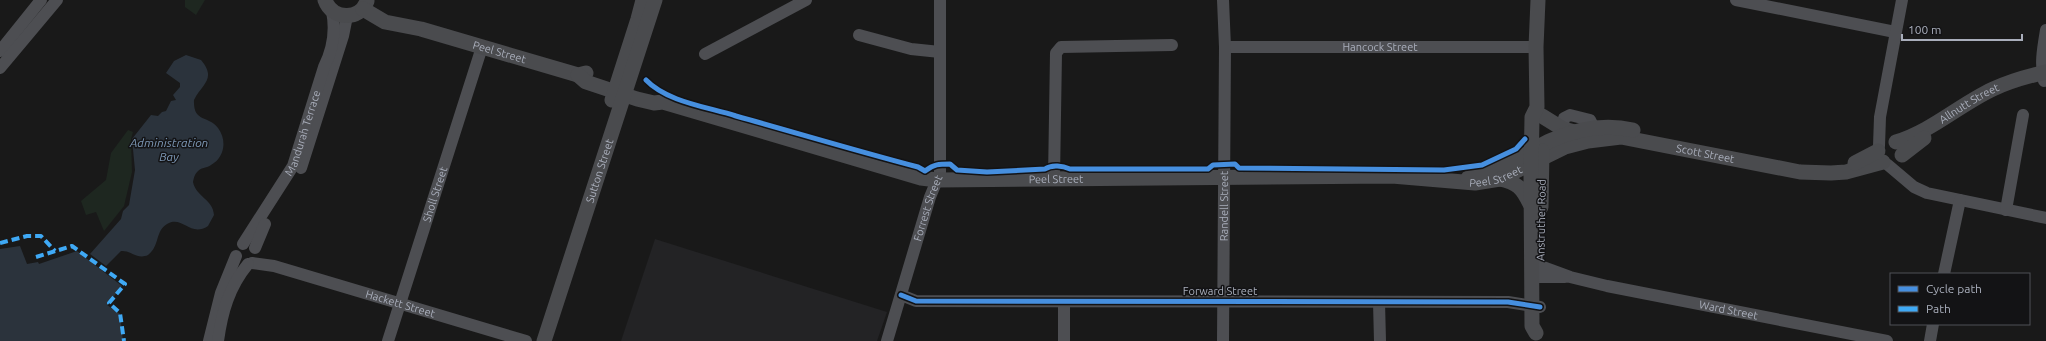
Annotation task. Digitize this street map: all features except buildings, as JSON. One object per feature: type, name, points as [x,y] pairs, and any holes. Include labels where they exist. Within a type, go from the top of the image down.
[{"type":"main road","name":"Sutton Street","points":[[642,0],[644,21]]},
{"type":"main road","name":"Sutton Street","points":[[537,341],[644,21],[655,0]]},
{"type":"main road","name":"Anstruther Road","points":[[1536,337],[1532,326],[1536,303],[1537,155],[1532,117],[1539,111],[1536,47],[1538,0]]},
{"type":"main road","points":[[329,6],[347,16],[353,15],[366,3]]},
{"type":"main road","name":"Peel Street","points":[[366,3],[385,22],[421,29],[578,75],[588,73],[654,103],[663,102],[921,178],[937,180],[1392,176],[1475,183],[1500,179],[1537,155]]},
{"type":"main road","name":"Allnutt Street","points":[[1890,153],[1992,90],[2045,77]]},
{"type":"main road","points":[[1539,111],[1554,124],[1569,128]]},
{"type":"main road","name":"Scott Street","points":[[1537,155],[1569,128],[1629,129],[1808,166],[1829,167],[1848,164],[1890,153]]},
{"type":"main road","name":"Scott Street","points":[[1537,155],[1588,141],[1621,137],[1800,172],[1831,173],[1846,172],[1890,153]]},
{"type":"main road","name":"Sutton Street","points":[[544,341],[602,147]]},
{"type":"main road","name":"Anstruther Road","points":[[1536,271],[1532,207],[1537,155]]},
{"type":"main road","name":"Peel Street","points":[[1459,181],[1515,160],[1537,155]]},
{"type":"main road","points":[[1500,179],[1520,187],[1532,207]]},
{"type":"street","points":[[0,51],[41,0]]},
{"type":"street","points":[[0,68],[57,0]]},
{"type":"street","points":[[705,54],[806,0]]},
{"type":"street","name":"Forrest Street","points":[[887,341],[941,164],[940,0]]},
{"type":"street","name":"Randell Street","points":[[1223,0],[1225,47],[1223,341]]},
{"type":"street","points":[[1736,0],[1895,32]]},
{"type":"street","points":[[1902,0],[1880,117],[1880,126],[1890,153],[1907,181],[1927,193],[2046,218]]},
{"type":"street","name":"Mandurah Terrace","points":[[218,341],[228,295],[251,255],[293,166],[324,67],[330,56],[334,38],[329,6]]},
{"type":"street","name":"Mandurah Terrace","points":[[251,255],[260,232],[300,170],[343,36],[347,16]]},
{"type":"street","points":[[2045,77],[2041,53],[2045,48],[2046,30]]},
{"type":"street","points":[[860,36],[911,49],[940,52]]},
{"type":"street","points":[[1054,178],[1056,53],[1061,47],[1172,45]]},
{"type":"street","name":"Sholl Street","points":[[388,341],[482,47]]},
{"type":"street","name":"Hancock Street","points":[[1225,47],[1536,47]]},
{"type":"street","points":[[2006,210],[2023,115]]},
{"type":"street","points":[[1944,273],[1960,200]]},
{"type":"street","name":"Hackett Street","points":[[209,341],[220,293],[236,256],[242,263],[251,255],[274,266],[526,341]]},
{"type":"street","name":"Ward Street","points":[[1536,271],[1887,341]]},
{"type":"street","name":"Forward Street","points":[[901,295],[916,301],[1536,303]]},
{"type":"street","points":[[1064,302],[1064,341]]},
{"type":"street","points":[[1379,302],[1380,341]]},
{"type":"street","points":[[1930,341],[1934,325]]},
{"type":"shaded area","points":[[185,0],[205,0],[196,15],[185,7]]},
{"type":"shaded area","points":[[128,130],[133,132],[131,139],[132,172],[124,206],[104,231],[96,212],[86,215],[81,201],[106,180],[111,153]]},
{"type":"shaded area","points":[[655,239],[887,312],[877,341],[621,341]]},
{"type":"water","name":"Administration Bay","points":[[186,55],[201,60],[208,72],[206,81],[194,100],[196,112],[202,118],[214,124],[218,128],[223,138],[222,153],[219,158],[208,167],[198,171],[193,182],[197,191],[211,205],[214,215],[208,226],[202,229],[191,228],[178,222],[167,224],[163,227],[152,251],[148,255],[137,256],[121,251],[106,266],[90,254],[121,219],[123,211],[129,205],[135,170],[132,139],[151,115],[158,116],[162,112],[166,111],[171,101],[176,100],[173,95],[180,87],[180,83],[166,73],[174,61]]},
{"type":"water","points":[[20,246],[27,264],[38,262],[39,264],[77,251],[122,286],[107,305],[120,314],[123,341],[0,341],[0,249]]},
{"type":"marked path","points":[[0,243],[27,236],[41,236],[55,251]]},
{"type":"marked path","points":[[36,257],[72,246],[125,284],[109,303],[120,313],[124,341]]},
{"type":"cycle path","points":[[646,80],[665,94],[688,103],[918,167],[925,171],[931,167],[943,164],[950,164],[957,170],[987,172],[1045,169],[1054,166],[1061,166],[1070,169],[1208,169],[1213,165],[1235,164],[1239,168],[1444,170],[1482,165],[1516,149],[1525,139]]},
{"type":"cycle path","points":[[901,295],[916,301],[1508,302],[1540,307]]}]
